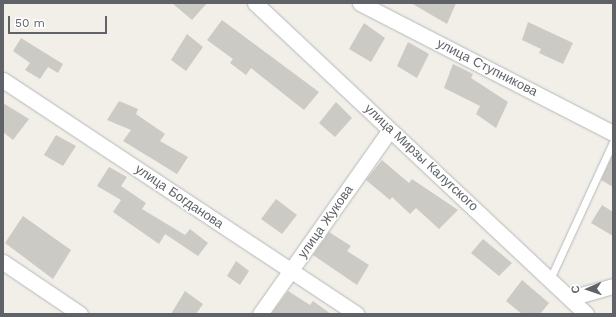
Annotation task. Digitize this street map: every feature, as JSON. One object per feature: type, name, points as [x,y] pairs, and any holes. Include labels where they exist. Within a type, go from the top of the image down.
[{"type":"street","name":"улица Мирзы Калугского","points":[[255,3],[586,314]]},
{"type":"street","name":"улица Ступникова","points":[[360,3],[613,133]]},
{"type":"street","name":"улица Богданова","points":[[3,80],[356,314]]},
{"type":"street","name":"улица Жукова","points":[[260,314],[390,130]]},
{"type":"street","points":[[3,262],[80,314]]},
{"type":"street","points":[[570,298],[613,286]]},
{"type":"lane","points":[[550,280],[613,142]]},
{"type":"building","points":[[172,3],[207,3],[192,20]]},
{"type":"building","points":[[411,3],[456,3],[447,24]]},
{"type":"building","points":[[222,20],[319,92],[304,110],[251,68],[246,75],[230,63],[233,59],[207,40]]},
{"type":"building","points":[[528,22],[573,43],[563,64],[539,53],[541,49],[522,40]]},
{"type":"building","points":[[364,23],[385,38],[371,62],[349,49]]},
{"type":"building","points":[[187,34],[203,47],[186,71],[171,60]]},
{"type":"building","points":[[21,38],[63,64],[58,73],[48,67],[40,79],[25,70],[30,63],[13,51]]},
{"type":"building","points":[[408,42],[429,54],[417,78],[397,66]]},
{"type":"building","points":[[453,64],[473,74],[471,78],[508,102],[496,128],[476,114],[480,106],[444,88]]},
{"type":"building","points":[[119,101],[138,109],[136,114],[165,134],[160,141],[188,157],[177,174],[123,141],[131,130],[107,120]]},
{"type":"building","points":[[336,102],[352,118],[335,137],[319,123]]},
{"type":"building","points":[[3,103],[29,119],[13,140],[3,132]]},
{"type":"building","points":[[56,135],[76,146],[63,166],[44,155]]},
{"type":"building","points":[[613,154],[613,187],[601,180]]},
{"type":"building","points":[[382,160],[409,183],[412,179],[458,210],[439,229],[416,208],[410,214],[392,197],[390,200],[366,180]]},
{"type":"building","points":[[109,167],[127,177],[121,186],[146,203],[142,209],[185,235],[190,229],[208,243],[198,256],[165,234],[159,244],[113,212],[121,200],[97,186]]},
{"type":"building","points":[[276,199],[297,215],[282,234],[261,219]]},
{"type":"building","points":[[602,205],[613,212],[613,236],[591,223]]},
{"type":"building","points":[[23,216],[71,250],[53,279],[5,243]]},
{"type":"building","points":[[329,232],[351,246],[347,251],[369,265],[357,285],[313,255]]},
{"type":"building","points":[[483,239],[512,263],[499,276],[471,253]]},
{"type":"building","points":[[236,261],[249,271],[240,285],[227,276]]},
{"type":"building","points":[[522,280],[549,303],[540,314],[522,314],[506,301]]},
{"type":"building","points":[[185,291],[203,304],[196,314],[171,314]]},
{"type":"building","points":[[288,291],[310,305],[313,301],[331,314],[271,314]]}]
